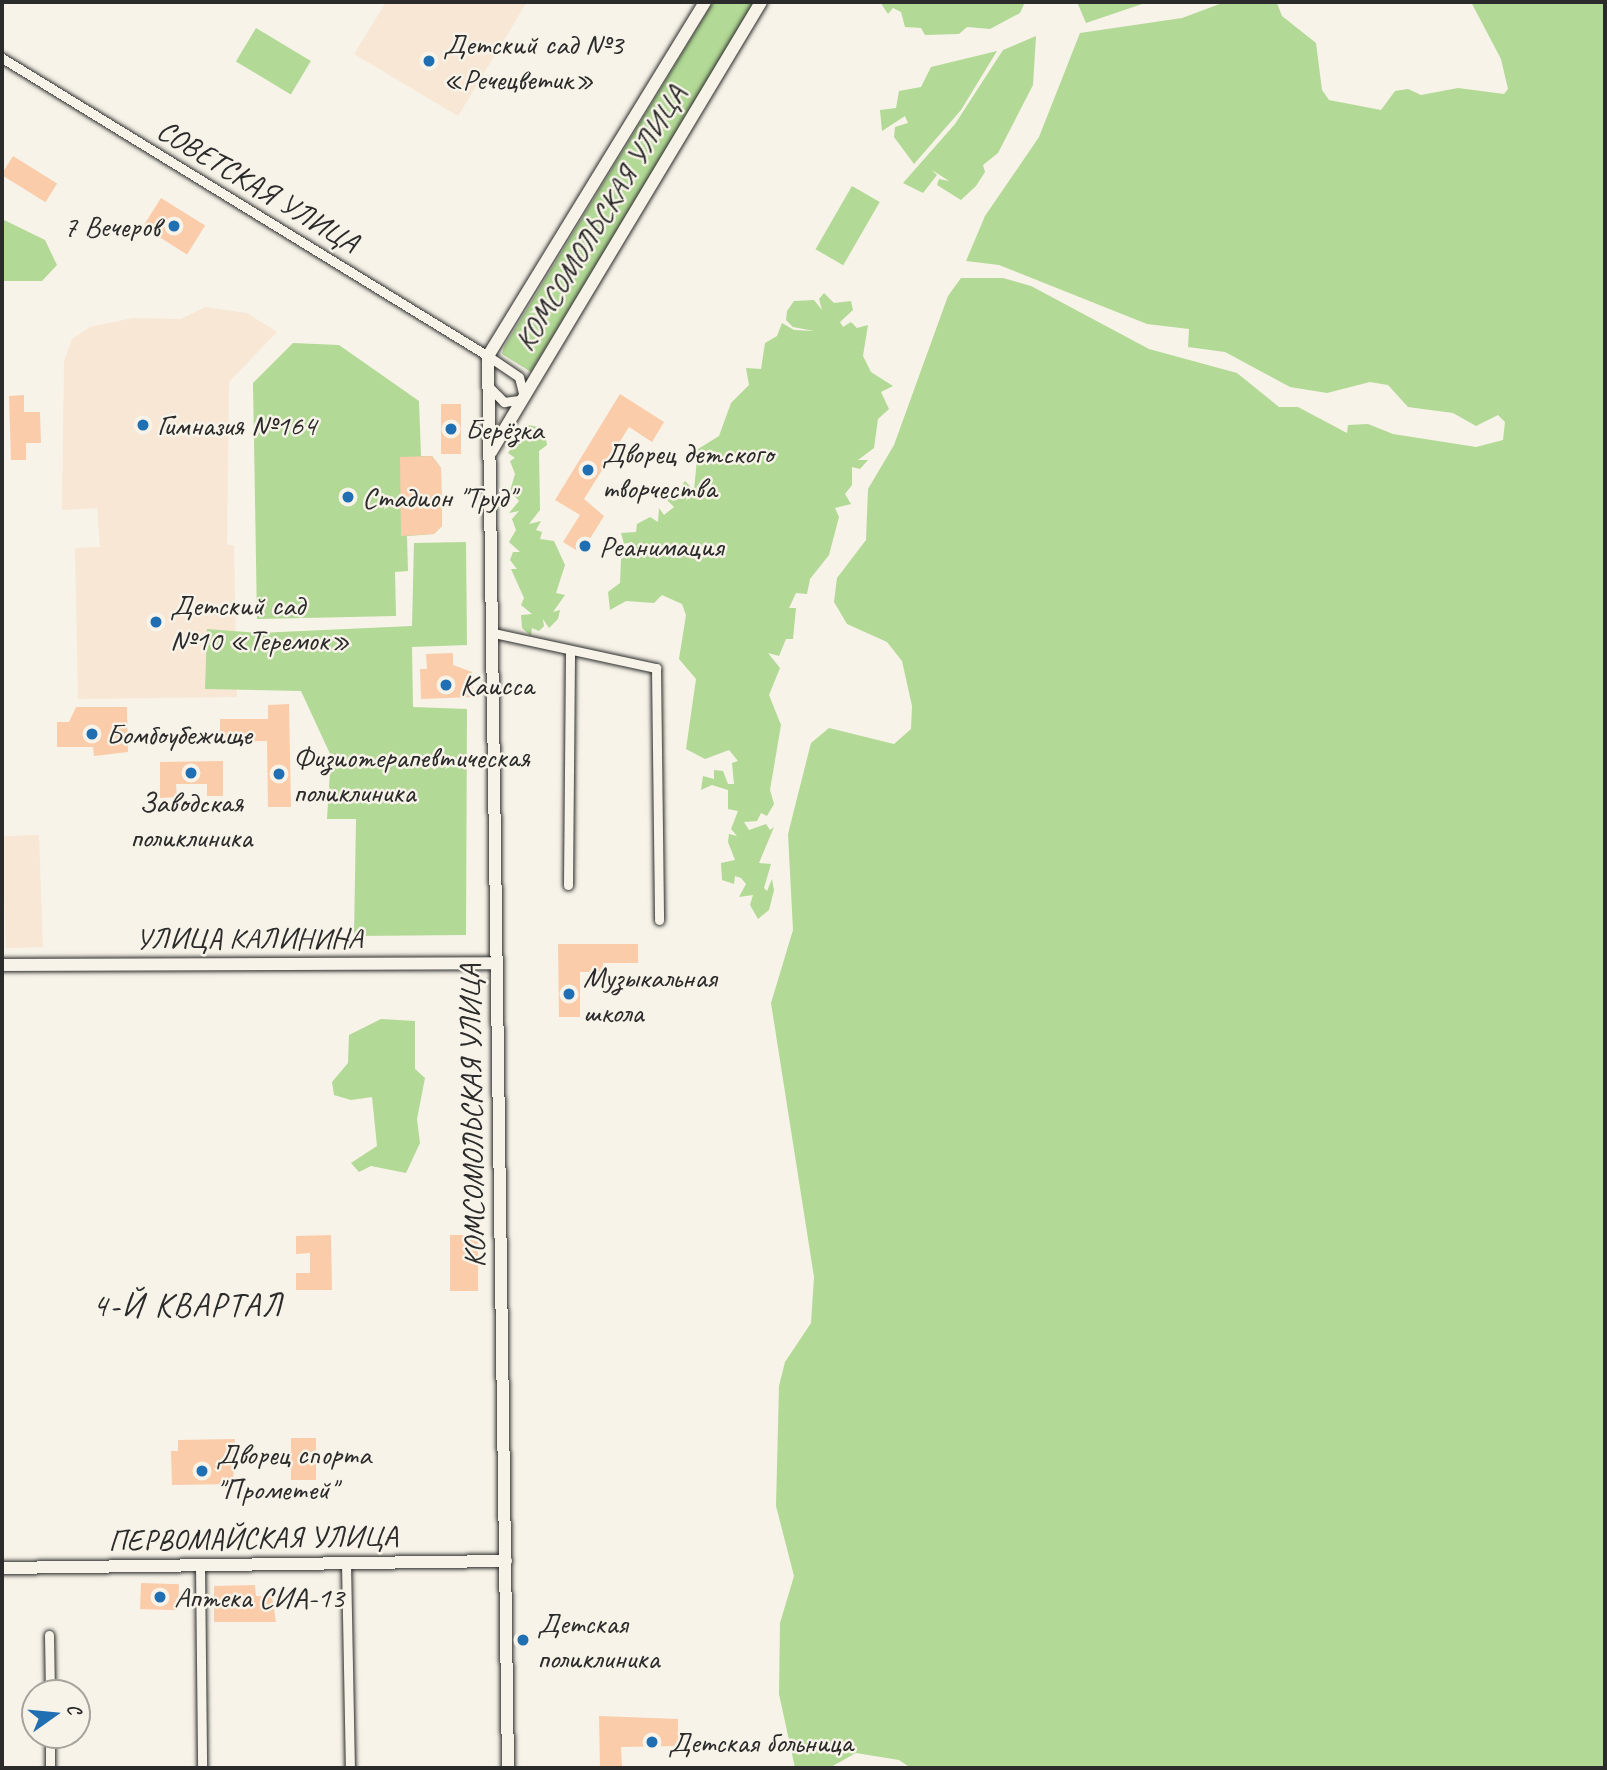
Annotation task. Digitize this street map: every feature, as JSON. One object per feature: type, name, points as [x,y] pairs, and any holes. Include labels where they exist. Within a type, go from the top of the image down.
[{"type":"street","name":"КОМСОМОЛЬСКАЯ УЛИЦА","points":[[508,1768],[488,356],[705,2]]},
{"type":"street","name":"КОМСОМОЛЬСКАЯ УЛИЦА","points":[[488,462],[521,397],[761,2]]},
{"type":"street","name":"СОВЕТСКАЯ УЛИЦА","points":[[2,58],[488,356],[519,377],[521,397]]},
{"type":"street","points":[[487,385],[504,402],[521,397]]},
{"type":"street","points":[[494,633],[656,668],[659,920]]},
{"type":"street","points":[[568,885],[570,651]]},
{"type":"street","name":"УЛИЦА КАЛИНИНА","points":[[2,965],[496,963]]},
{"type":"street","name":"ПЕРВОМАЙСКАЯ УЛИЦА","points":[[2,1568],[506,1561]]},
{"type":"street","points":[[346,1563],[350,1768]]},
{"type":"street","points":[[200,1565],[202,1768]]},
{"type":"street","points":[[50,1635],[50,1679]]},
{"type":"street","points":[[50,1749],[50,1768]]},
{"type":"shaded area","name":"Детский сад №3 «Речецветик»","points":[[386,2],[527,2],[458,116],[354,54]]},
{"type":"shaded area","name":"Гимназия №164","points":[[205,307],[247,313],[277,332],[229,382],[227,545],[234,545],[237,697],[78,699],[75,548],[100,547],[97,508],[62,510],[64,361],[72,339],[90,327],[133,318],[181,319]]},
{"type":"shaded area","points":[[39,835],[43,947],[6,948],[2,836]]},
{"type":"green space","points":[[713,2],[755,2],[531,372],[502,354],[504,347]]},
{"type":"green space","points":[[880,2],[1025,2],[1020,13],[990,29],[967,27],[959,34],[925,35],[921,28],[905,27],[901,12],[893,8],[888,14]]},
{"type":"green space","points":[[1077,2],[1148,2],[1086,23]]},
{"type":"green space","points":[[1225,2],[1277,3],[1282,16],[1316,43],[1322,90],[1329,100],[1381,110],[1395,91],[1408,89],[1421,95],[1458,88],[1504,94],[1508,89],[1501,59],[1471,2],[1605,2],[1605,1768],[911,1768],[899,1760],[856,1753],[829,1768],[795,1768],[779,1694],[780,1623],[794,1576],[776,1506],[779,1386],[785,1362],[811,1323],[814,1277],[771,1003],[793,930],[788,834],[811,743],[829,728],[894,744],[911,729],[912,706],[902,661],[887,642],[847,624],[834,602],[837,578],[866,540],[868,489],[894,445],[948,296],[961,278],[1003,278],[1031,286],[1149,349],[1237,373],[1279,407],[1298,407],[1347,433],[1348,425],[1368,424],[1393,434],[1476,447],[1503,440],[1505,422],[1498,415],[1476,426],[1453,413],[1408,407],[1388,385],[1370,382],[1327,393],[1290,387],[1225,352],[1188,347],[1189,329],[1147,324],[999,265],[966,261],[985,216],[1039,137],[1080,33],[1182,18]]},
{"type":"green space","points":[[256,28],[311,61],[291,94],[236,61]]},
{"type":"green space","points":[[1036,36],[1033,85],[998,153],[983,165],[985,172],[976,186],[961,200],[937,185],[939,179],[949,181],[932,170],[937,175],[923,193],[903,183],[955,124],[1003,50]]},
{"type":"green space","points":[[997,51],[961,110],[914,164],[894,137],[895,127],[908,123],[905,116],[882,131],[880,110],[896,108],[899,91],[921,87],[931,67]]},
{"type":"green space","points":[[852,186],[880,202],[843,265],[816,249]]},
{"type":"green space","points":[[2,219],[45,240],[57,265],[42,281],[2,281]]},
{"type":"green space","points":[[824,293],[834,303],[851,301],[853,310],[840,322],[843,327],[851,322],[857,328],[868,325],[863,356],[871,372],[893,386],[881,392],[889,409],[878,419],[874,448],[858,460],[868,460],[860,469],[852,467],[852,485],[845,494],[851,504],[835,508],[839,517],[829,555],[810,579],[807,594],[796,593],[789,608],[796,608],[793,639],[786,639],[779,656],[768,653],[780,668],[769,695],[781,725],[770,790],[774,804],[767,816],[761,813],[757,821],[744,822],[749,830],[766,824],[770,830],[774,827],[759,863],[771,864],[764,888],[767,891],[772,879],[774,890],[769,910],[758,919],[750,905],[753,895],[739,897],[746,884],[741,878],[735,876],[734,884],[722,880],[721,863],[735,860],[728,842],[729,834],[737,836],[731,829],[738,811],[728,809],[728,790],[712,785],[701,790],[703,776],[714,779],[714,770],[723,771],[728,784],[734,784],[732,763],[738,761],[729,750],[705,759],[686,749],[696,679],[679,659],[686,615],[682,604],[662,595],[654,603],[626,601],[610,610],[608,592],[620,583],[621,559],[636,551],[632,542],[624,544],[621,533],[636,532],[637,524],[650,517],[658,522],[659,508],[664,515],[674,507],[666,499],[682,499],[677,492],[685,481],[694,490],[698,449],[719,436],[731,403],[749,385],[746,368],[761,369],[765,343],[777,336],[782,323],[794,330],[814,331],[793,327],[786,320],[787,311],[794,301],[814,300],[822,310],[819,299]]},
{"type":"green space","name":"Стадион \"Труд\"","points":[[293,343],[339,345],[419,401],[421,456],[432,456],[441,468],[442,526],[434,534],[407,536],[408,571],[395,572],[396,616],[257,619],[253,383]]},
{"type":"green space","points":[[528,425],[544,428],[547,445],[539,451],[540,510],[529,524],[541,521],[536,530],[542,532],[540,539],[554,541],[565,565],[556,593],[565,595],[553,612],[560,610],[558,619],[549,628],[543,619],[544,626],[539,631],[532,628],[531,636],[522,628],[521,615],[532,614],[521,605],[524,598],[511,569],[517,569],[510,560],[513,552],[520,552],[509,542],[516,530],[512,519],[519,511],[509,513],[519,501],[510,491],[515,474],[510,461],[515,458],[508,453]]},
{"type":"green space","points":[[466,542],[467,645],[412,647],[413,707],[467,709],[466,935],[354,936],[356,819],[327,819],[331,756],[301,691],[205,689],[207,629],[258,633],[412,626],[414,543]]},
{"type":"green space","points":[[381,1019],[415,1021],[415,1069],[425,1078],[417,1119],[420,1143],[406,1173],[371,1166],[359,1172],[351,1163],[377,1146],[372,1097],[351,1100],[334,1095],[332,1082],[348,1063],[349,1035]]},
{"type":"building","points":[[13,156],[57,184],[45,202],[2,175]]},
{"type":"building","name":"7 Вечеров","points":[[161,198],[205,226],[187,254],[143,227]]},
{"type":"building","name":"Дворец детского творчества","points":[[620,394],[664,422],[652,442],[629,427],[584,499],[604,516],[581,553],[563,542],[580,515],[555,500]]},
{"type":"building","points":[[24,395],[24,412],[40,412],[41,443],[26,443],[26,460],[11,460],[9,396]]},
{"type":"building","name":"Берёзка","points":[[441,404],[461,404],[461,454],[441,454]]},
{"type":"building","name":"Стадион \"Труд\"","points":[[432,456],[441,468],[442,526],[434,534],[401,536],[400,457]]},
{"type":"building","name":"Каисса","points":[[453,653],[453,665],[472,672],[473,697],[421,699],[420,669],[427,669],[426,654]]},
{"type":"building","name":"Физиотерапевтическая поликлиника","points":[[289,704],[291,807],[268,807],[267,741],[220,742],[220,719],[268,719],[268,705]]},
{"type":"building","name":"Бомбоубежище","points":[[76,707],[127,707],[128,752],[94,756],[93,747],[57,747],[57,722],[69,722]]},
{"type":"building","name":"Заводская поликлиника","points":[[223,761],[223,796],[207,796],[207,784],[176,784],[177,797],[160,798],[160,762]]},
{"type":"building","name":"Музыкальная школа","points":[[558,944],[638,944],[638,963],[603,963],[603,972],[580,972],[580,1017],[559,1017]]},
{"type":"building","points":[[331,1235],[332,1290],[296,1290],[296,1273],[310,1273],[310,1253],[296,1254],[296,1236]]},
{"type":"building","points":[[450,1235],[478,1235],[478,1291],[450,1291]]},
{"type":"building","points":[[291,1438],[316,1438],[316,1480],[291,1480]]},
{"type":"building","name":"Дворец спорта \"Прометей\"","points":[[235,1439],[233,1484],[172,1485],[171,1451],[178,1451],[178,1440]]},
{"type":"building","name":"Аптека СИА-13","points":[[141,1583],[179,1584],[178,1610],[140,1609]]},
{"type":"building","points":[[255,1585],[256,1596],[272,1596],[276,1622],[214,1622],[214,1586]]},
{"type":"building","name":"Детская больница","points":[[599,1716],[678,1719],[678,1746],[621,1747],[622,1768],[600,1768]]},
{"type":"place","name":"Детский сад №3 «Речецветик»","points":[[429,61]]},
{"type":"place","name":"7 Вечеров","points":[[174,226]]},
{"type":"place","name":"Гимназия №164","points":[[143,425]]},
{"type":"place","name":"Берёзка","points":[[451,429]]},
{"type":"place","name":"Дворец детского творчества","points":[[588,470]]},
{"type":"place","name":"Стадион \"Труд\"","points":[[348,497]]},
{"type":"place","name":"Реанимация","points":[[585,546]]},
{"type":"place","name":"Детский сад №10 «Теремок»","points":[[156,622]]},
{"type":"place","name":"Каисса","points":[[446,685]]},
{"type":"place","name":"Бомбоубежище","points":[[92,734]]},
{"type":"place","name":"Заводская поликлиника","points":[[191,773]]},
{"type":"place","name":"Физиотерапевтическая поликлиника","points":[[279,774]]},
{"type":"place","name":"Музыкальная школа","points":[[569,994]]},
{"type":"place","name":"Дворец спорта \"Прометей\"","points":[[202,1471]]},
{"type":"place","name":"Аптека СИА-13","points":[[160,1597]]},
{"type":"place","name":"Детская поликлиника","points":[[523,1640]]},
{"type":"place","name":"Детская больница","points":[[652,1742]]},
{"type":"district","name":"4-Й КВАРТАЛ","points":[[188,1306]]}]
